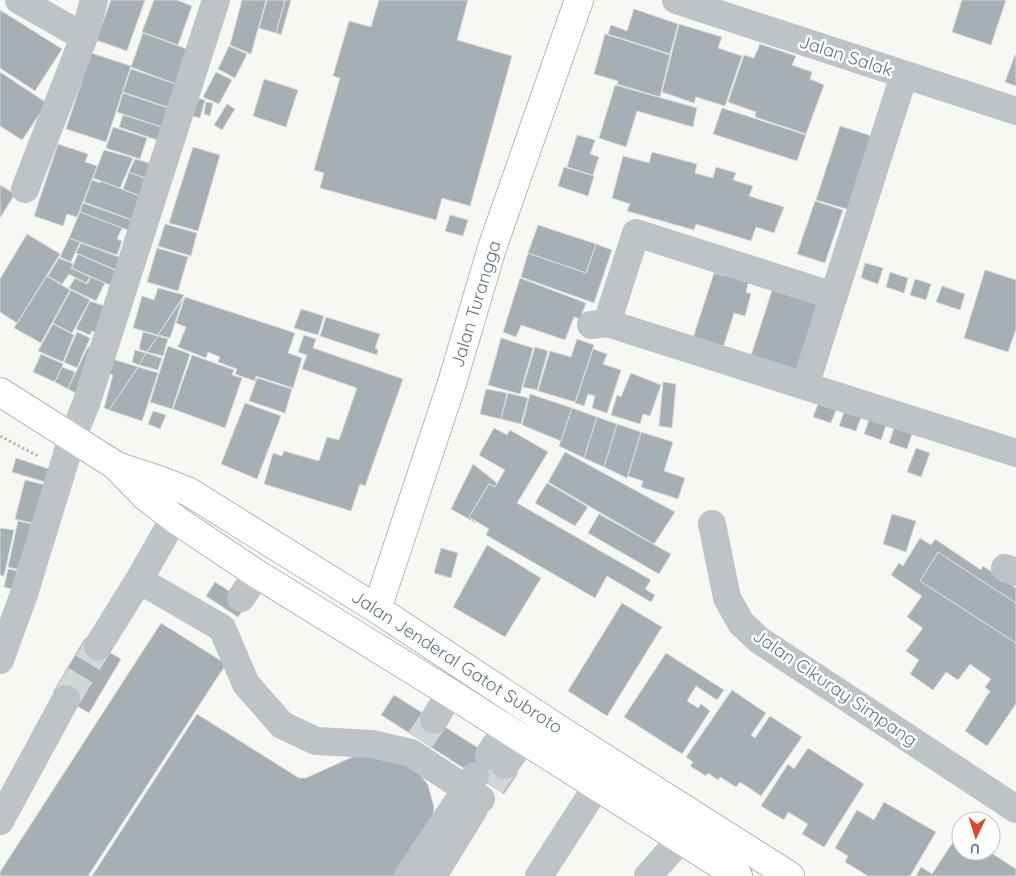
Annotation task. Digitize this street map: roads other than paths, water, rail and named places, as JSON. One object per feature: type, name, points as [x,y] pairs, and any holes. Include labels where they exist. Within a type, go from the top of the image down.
[{"type":"main road","name":"Jalan Turangga","points":[[377,609],[452,383],[492,248],[579,0]]},
{"type":"main road","name":"Jalan Jenderal Gatot Subroto","points":[[0,392],[115,465],[189,492],[377,609],[563,732],[790,876]]},
{"type":"main road","name":"Jalan Jenderal Gatot Subroto","points":[[115,465],[146,497],[175,519],[257,574],[450,693],[738,876]]},
{"type":"street","points":[[19,0],[84,37]]},
{"type":"street","points":[[25,189],[84,37],[94,0]]},
{"type":"street","points":[[0,660],[24,594],[72,438],[86,404],[216,0]]},
{"type":"street","name":"Jalan Salak","points":[[676,0],[1016,111]]},
{"type":"street","points":[[805,386],[904,75]]},
{"type":"street","points":[[834,296],[636,233],[599,324],[805,386],[1016,453]]},
{"type":"street","points":[[98,646],[139,580],[189,492]]},
{"type":"street","name":"Jalan Cikuray Simpang","points":[[712,524],[727,598],[741,623],[759,640],[1016,809]]},
{"type":"street","points":[[257,574],[231,613],[246,684],[282,726],[316,741],[372,744],[422,738],[484,778]]},
{"type":"street","points":[[139,580],[231,613]]},
{"type":"street","points":[[422,738],[450,693]]},
{"type":"street","points":[[0,821],[66,699]]},
{"type":"street","points":[[408,876],[484,778],[514,735]]},
{"type":"street","points":[[433,876],[484,778]]},
{"type":"street","points":[[539,876],[597,786]]},
{"type":"street","points":[[648,876],[681,839]]},
{"type":"tunnel","points":[[66,699],[98,646]]},
{"type":"tunnel","points":[[420,740],[434,720]]},
{"type":"tunnel","points":[[491,785],[505,765]]}]
